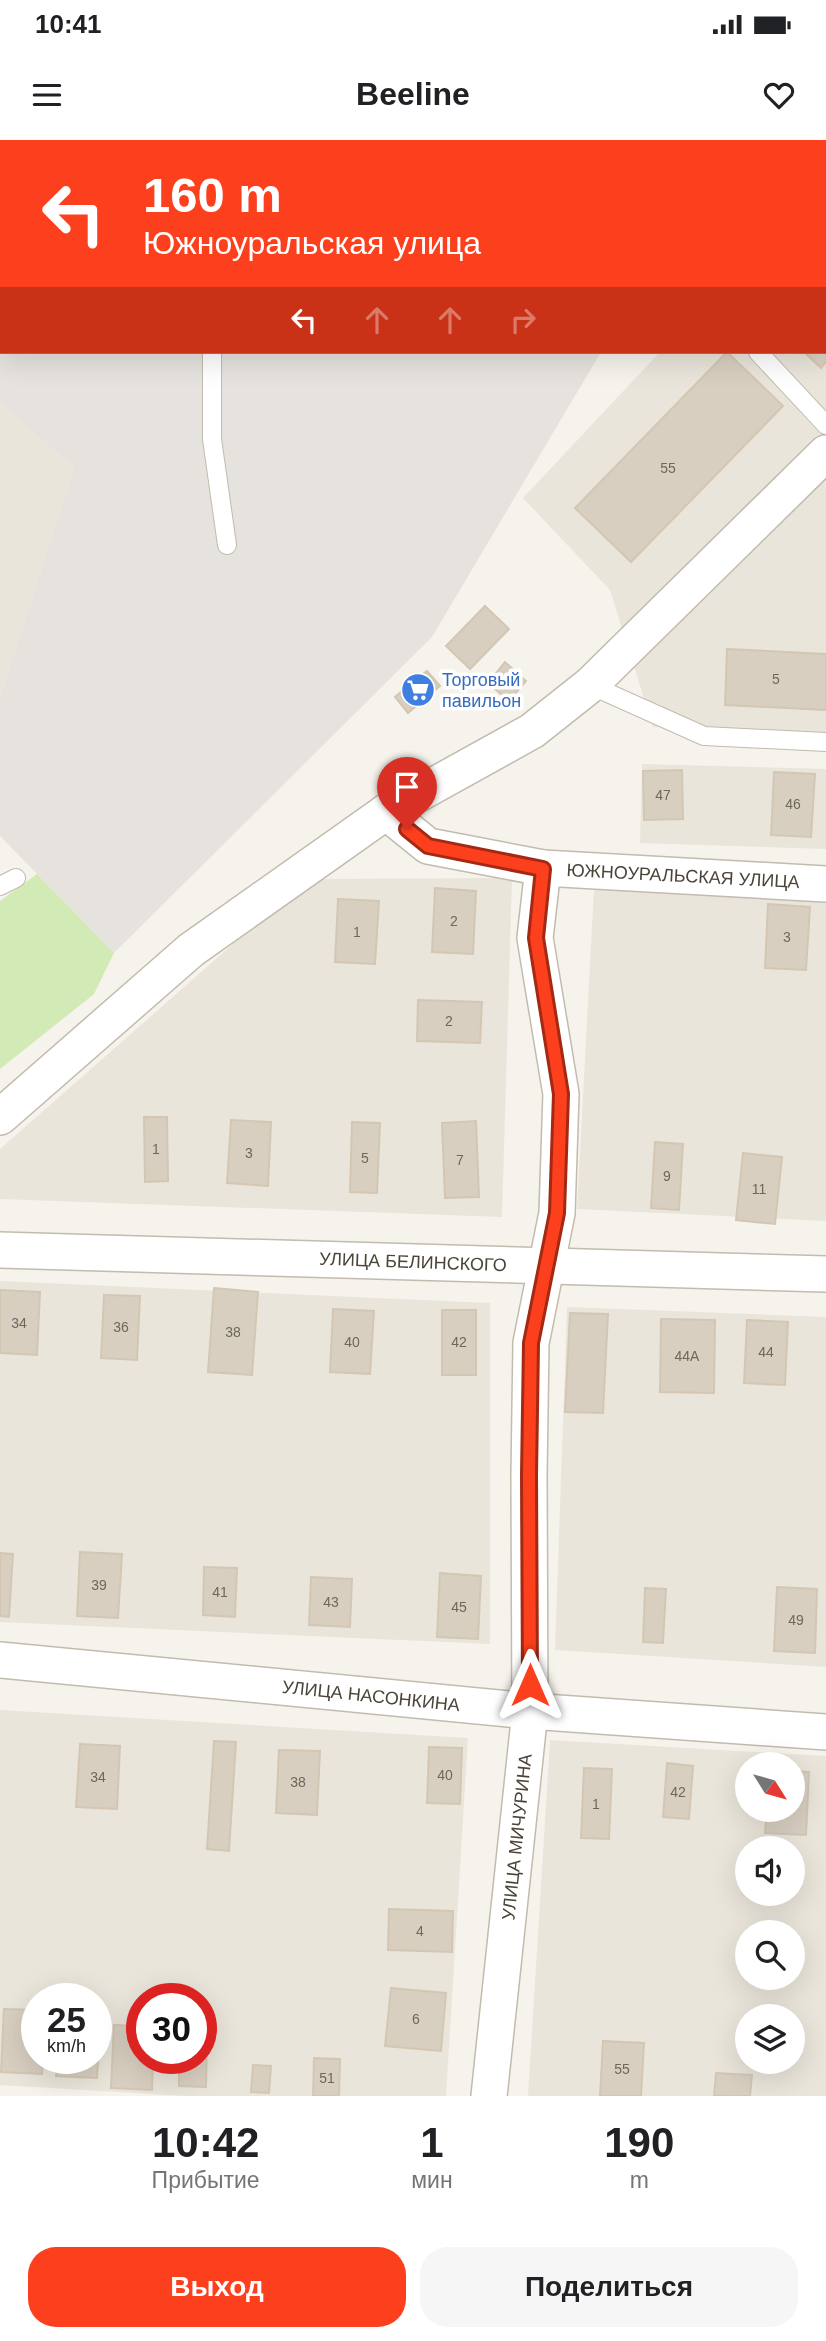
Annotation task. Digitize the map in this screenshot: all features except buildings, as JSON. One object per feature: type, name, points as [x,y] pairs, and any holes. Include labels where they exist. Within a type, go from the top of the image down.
[{"type":"street","points":[[0,1117],[191,950],[386,812],[531,731],[590,685],[826,453]]},
{"type":"street","name":"ЮЖНОУРАЛЬСКАЯ УЛИЦА","points":[[386,812],[428,846],[543,869],[826,884]]},
{"type":"street","name":"УЛИЦА МИЧУРИНА","points":[[489,2096],[530,1711],[531,1343],[557,1213],[561,1094],[536,938],[543,869]]},
{"type":"street","name":"УЛИЦА БЕЛИНСКОГО","points":[[0,1250],[826,1274]]},
{"type":"street","name":"УЛИЦА НАСОНКИНА","points":[[0,1660],[530,1711],[826,1732]]},
{"type":"lane","points":[[212,354],[212,439],[227,545]]},
{"type":"lane","points":[[760,354],[826,425]]},
{"type":"lane","points":[[590,685],[704,736],[826,742]]},
{"type":"shaded area","points":[[0,354],[600,354],[432,637],[114,953],[0,836],[0,697],[74,468],[0,403]]},
{"type":"shaded area","points":[[658,354],[826,354],[826,735],[653,727],[610,590],[523,498]]},
{"type":"shaded area","points":[[0,403],[74,468],[0,697]]},
{"type":"shaded area","points":[[642,764],[826,769],[826,849],[640,843]]},
{"type":"shaded area","points":[[512,878],[502,1217],[0,1199],[0,1149],[307,879]]},
{"type":"shaded area","points":[[594,889],[826,900],[826,1221],[577,1209]]},
{"type":"shaded area","points":[[0,1281],[490,1303],[490,1644],[0,1622]]},
{"type":"shaded area","points":[[567,1307],[826,1317],[826,1667],[555,1650]]},
{"type":"shaded area","points":[[0,1710],[468,1738],[446,2096],[185,2096],[0,2085]]},
{"type":"shaded area","points":[[550,1740],[757,1752],[735,1752],[735,1822],[805,1822],[805,1755],[826,1756],[826,2096],[528,2096]]},
{"type":"green space","points":[[37,874],[114,953],[94,994],[0,1069],[0,901]]},
{"type":"place","name":"Торговый павильон","points":[[418,690]]},
{"type":"route","points":[[407,829],[428,846],[543,869],[536,938],[561,1094],[557,1213],[531,1343],[530,1685]]}]
